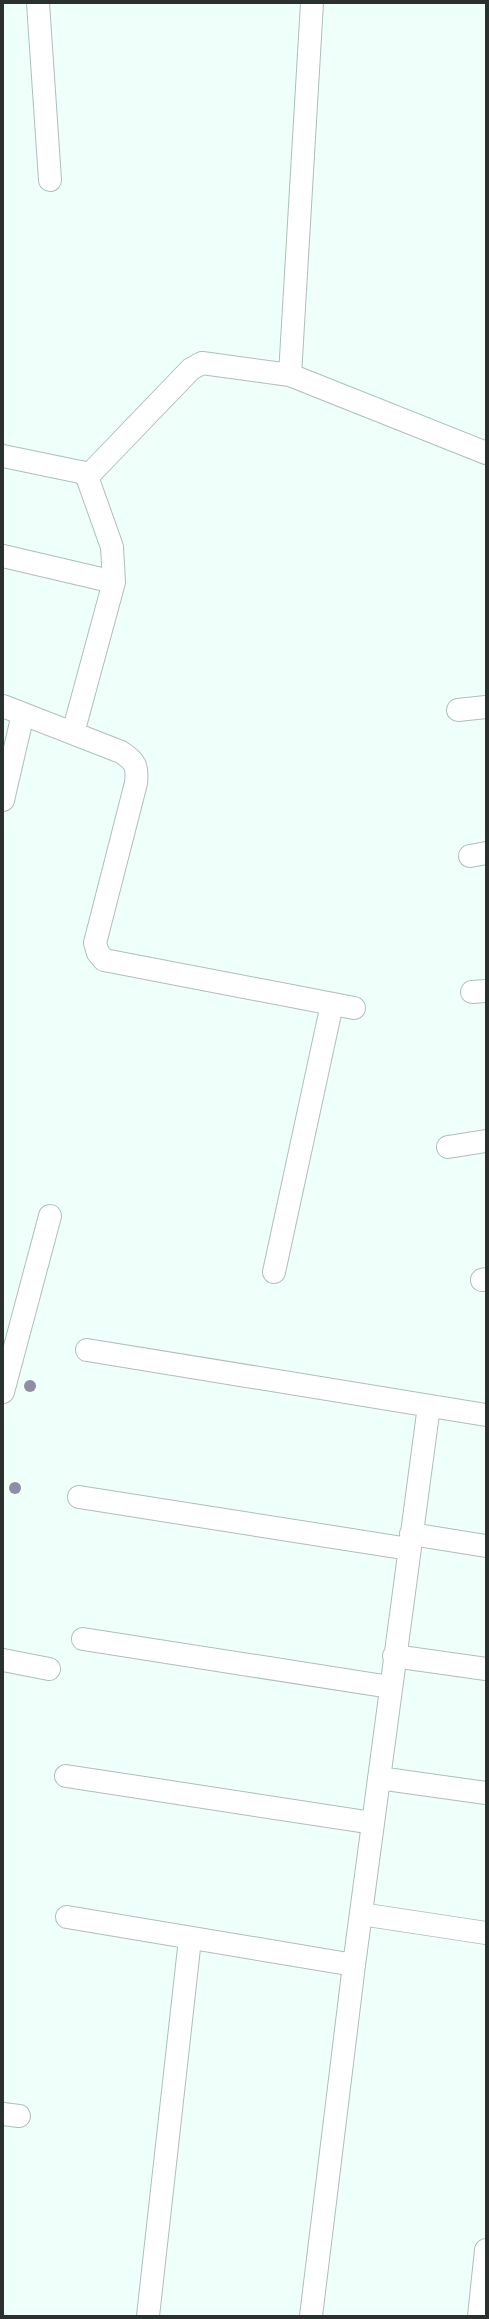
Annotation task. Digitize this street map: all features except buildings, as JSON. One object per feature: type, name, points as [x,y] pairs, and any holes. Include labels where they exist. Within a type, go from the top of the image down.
[{"type":"street","points":[[38,3],[50,180]]},
{"type":"street","points":[[290,375],[312,3]]},
{"type":"street","points":[[3,456],[86,474],[94,472],[197,364],[202,363],[290,375],[486,453]]},
{"type":"street","points":[[72,733],[114,582],[112,547],[86,474]]},
{"type":"street","points":[[3,556],[114,582]]},
{"type":"street","points":[[3,706],[121,752],[134,760],[137,770],[136,783],[94,943],[98,953],[104,960],[354,1008]]},
{"type":"street","points":[[458,710],[486,707]]},
{"type":"street","points":[[3,800],[23,714]]},
{"type":"street","points":[[274,1272],[332,1004]]},
{"type":"street","points":[[448,1147],[486,1141]]},
{"type":"street","points":[[3,1392],[50,1216]]},
{"type":"street","points":[[87,1350],[486,1415]]},
{"type":"street","points":[[311,2316],[394,1656],[429,1406]]},
{"type":"street","points":[[79,1497],[410,1541],[486,1546]]},
{"type":"street","points":[[83,1639],[390,1687]]},
{"type":"street","points":[[394,1656],[486,1669]]},
{"type":"street","points":[[3,1660],[48,1669]]},
{"type":"street","points":[[66,1776],[373,1823]]},
{"type":"street","points":[[379,1778],[486,1793]]},
{"type":"street","points":[[361,1914],[486,1933]]},
{"type":"street","points":[[67,1917],[190,1939],[354,1965]]},
{"type":"street","points":[[148,2316],[190,1939]]},
{"type":"street","points":[[479,2316],[486,2250]]}]
